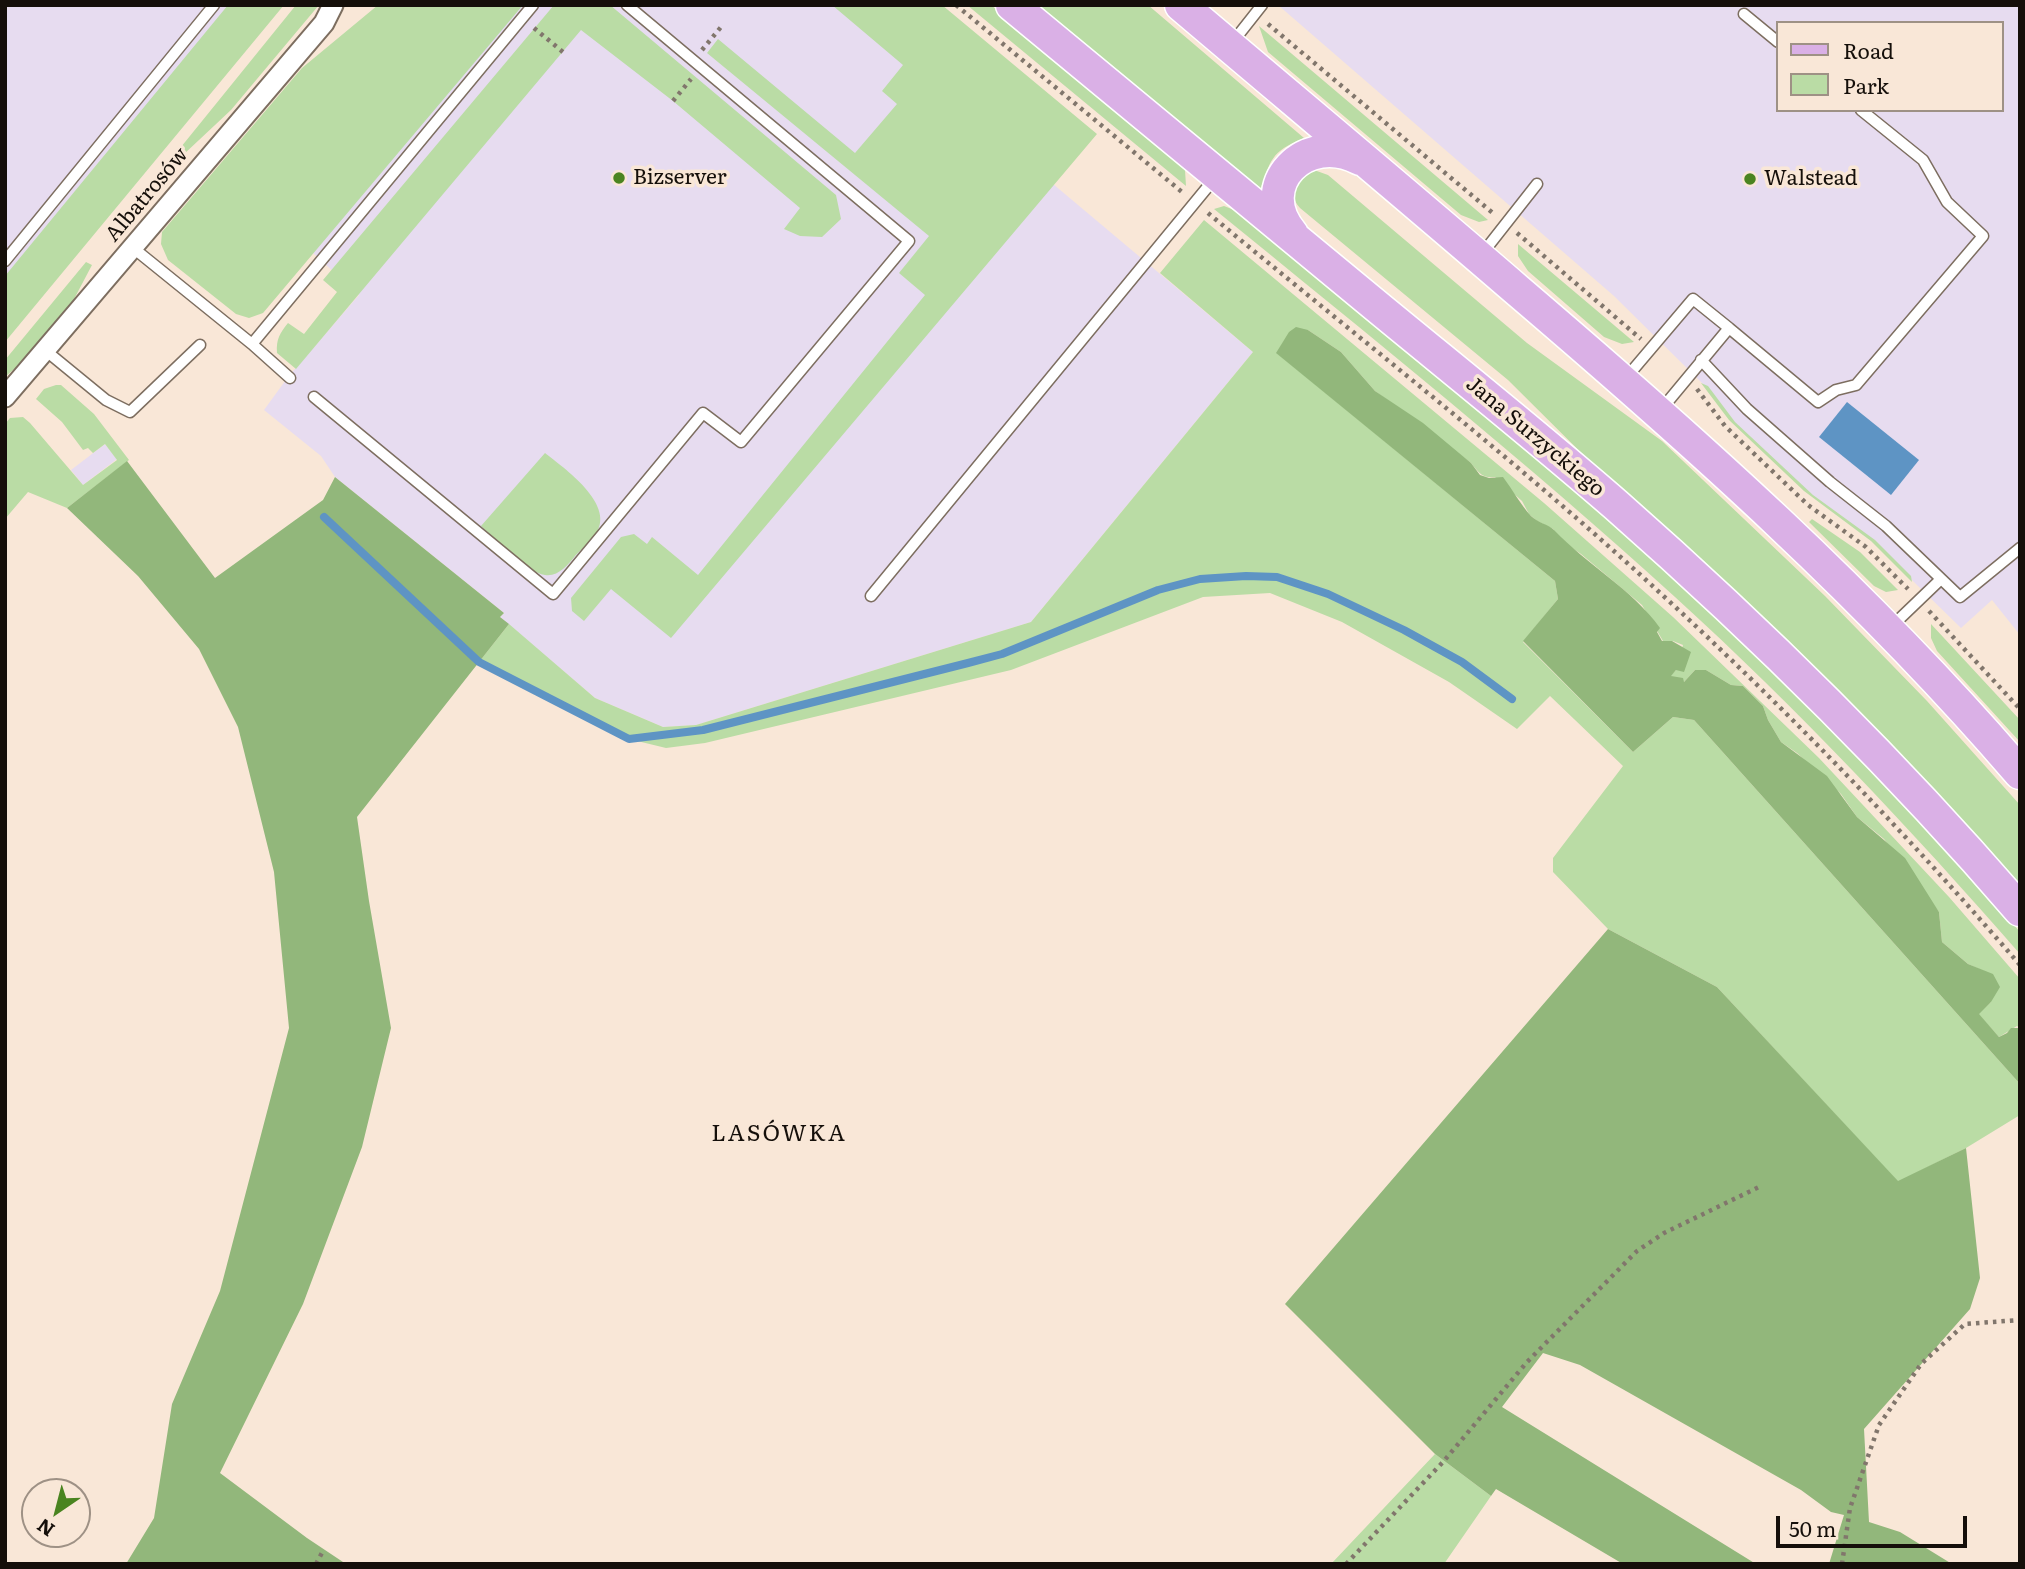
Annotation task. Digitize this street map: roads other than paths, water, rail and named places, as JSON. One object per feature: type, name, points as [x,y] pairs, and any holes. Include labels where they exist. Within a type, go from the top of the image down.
[{"type":"main road","name":"Jana Surzyckiego","points":[[1012,5],[1604,495],[1701,583],[1853,729],[2020,911]]},
{"type":"main road","points":[[1181,5],[1660,411],[1766,509],[1888,629],[2020,773]]},
{"type":"main road","points":[[1299,242],[1283,223],[1278,201],[1282,180],[1293,164],[1311,153],[1332,150],[1351,154],[1376,169]]},
{"type":"street","name":"Albatrosów","points":[[5,397],[328,14],[348,5]]},
{"type":"lane","points":[[5,261],[214,5]]},
{"type":"lane","points":[[252,344],[533,5]]},
{"type":"lane","points":[[314,397],[553,594],[703,413],[741,442],[909,241],[626,5]]},
{"type":"lane","points":[[1229,46],[1262,5]]},
{"type":"lane","points":[[1744,14],[1776,40]]},
{"type":"lane","points":[[1624,381],[1693,299],[1818,402],[1836,390],[1856,385],[1983,236],[1947,202],[1923,160],[1863,112]]},
{"type":"lane","points":[[870,596],[1217,174]]},
{"type":"lane","points":[[1479,257],[1537,184]]},
{"type":"lane","points":[[132,247],[290,378]]},
{"type":"lane","points":[[1660,411],[1729,328]]},
{"type":"lane","points":[[45,350],[106,400],[130,412],[200,345]]},
{"type":"lane","points":[[1702,360],[1747,409],[1830,482],[1886,526],[1960,597],[2020,548]]},
{"type":"lane","points":[[1888,629],[1941,579]]},
{"type":"water","points":[[1847,402],[1919,460],[1891,495],[1819,437]]},
{"type":"waterway","points":[[324,517],[479,662],[629,739],[703,730],[968,663],[1002,654],[1158,590],[1200,579],[1246,576],[1277,577],[1328,594],[1404,630],[1462,662],[1512,699]]},
{"type":"place","name":"Bizserver","points":[[619,178]]},
{"type":"place","name":"Walstead","points":[[1750,179]]},
{"type":"district","name":"LASÓWKA","points":[[779,1134]]}]
